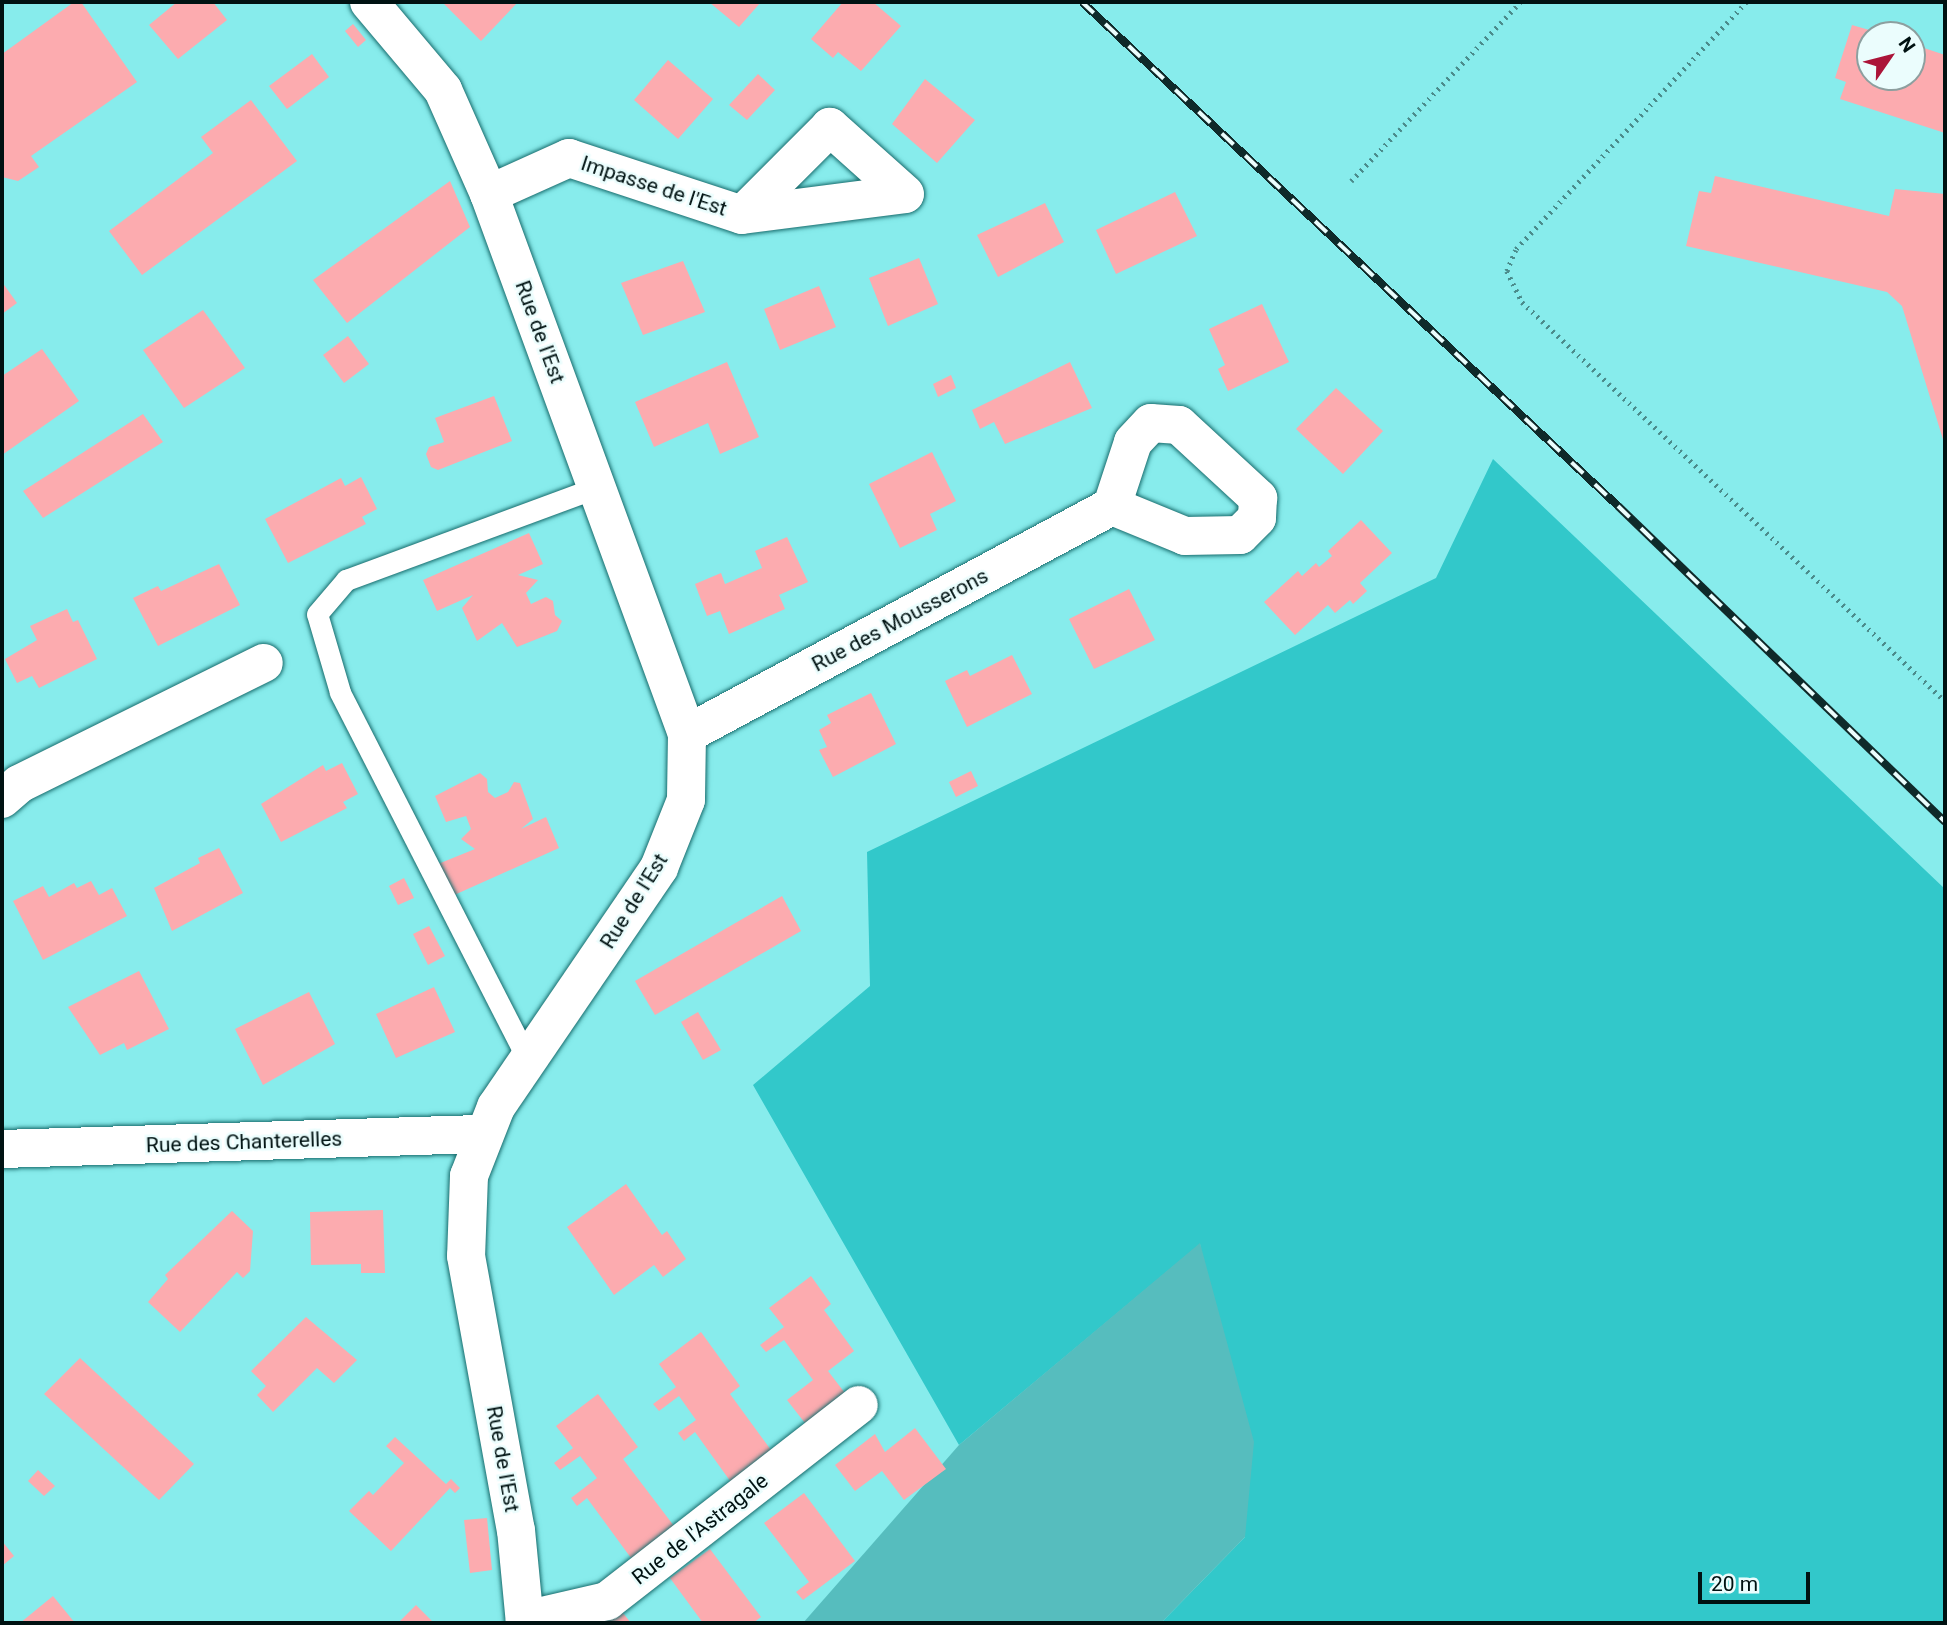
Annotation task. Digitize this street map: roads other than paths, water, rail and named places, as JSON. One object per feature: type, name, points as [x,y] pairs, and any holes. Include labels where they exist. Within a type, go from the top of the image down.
[{"type":"street","name":"Rue de l'Est","points":[[369,2],[443,90],[489,194],[687,734],[686,800],[659,868],[496,1107],[469,1176],[466,1256],[516,1530],[525,1621]]},
{"type":"street","name":"Impasse de l'Est","points":[[489,194],[569,158],[742,215]]},
{"type":"street","name":"Rue des Mousserons","points":[[687,734],[1112,506]]},
{"type":"street","points":[[2,799],[19,784],[264,663]]},
{"type":"street","name":"Rue des Chanterelles","points":[[2,1149],[485,1134]]},
{"type":"street","name":"Rue de l'Astragale","points":[[525,1621],[607,1601],[859,1405]]},
{"type":"lane","points":[[528,1060],[340,692],[317,614],[346,580],[598,487]]},
{"type":"railway","points":[[1082,2],[1618,506],[1945,822]]}]
